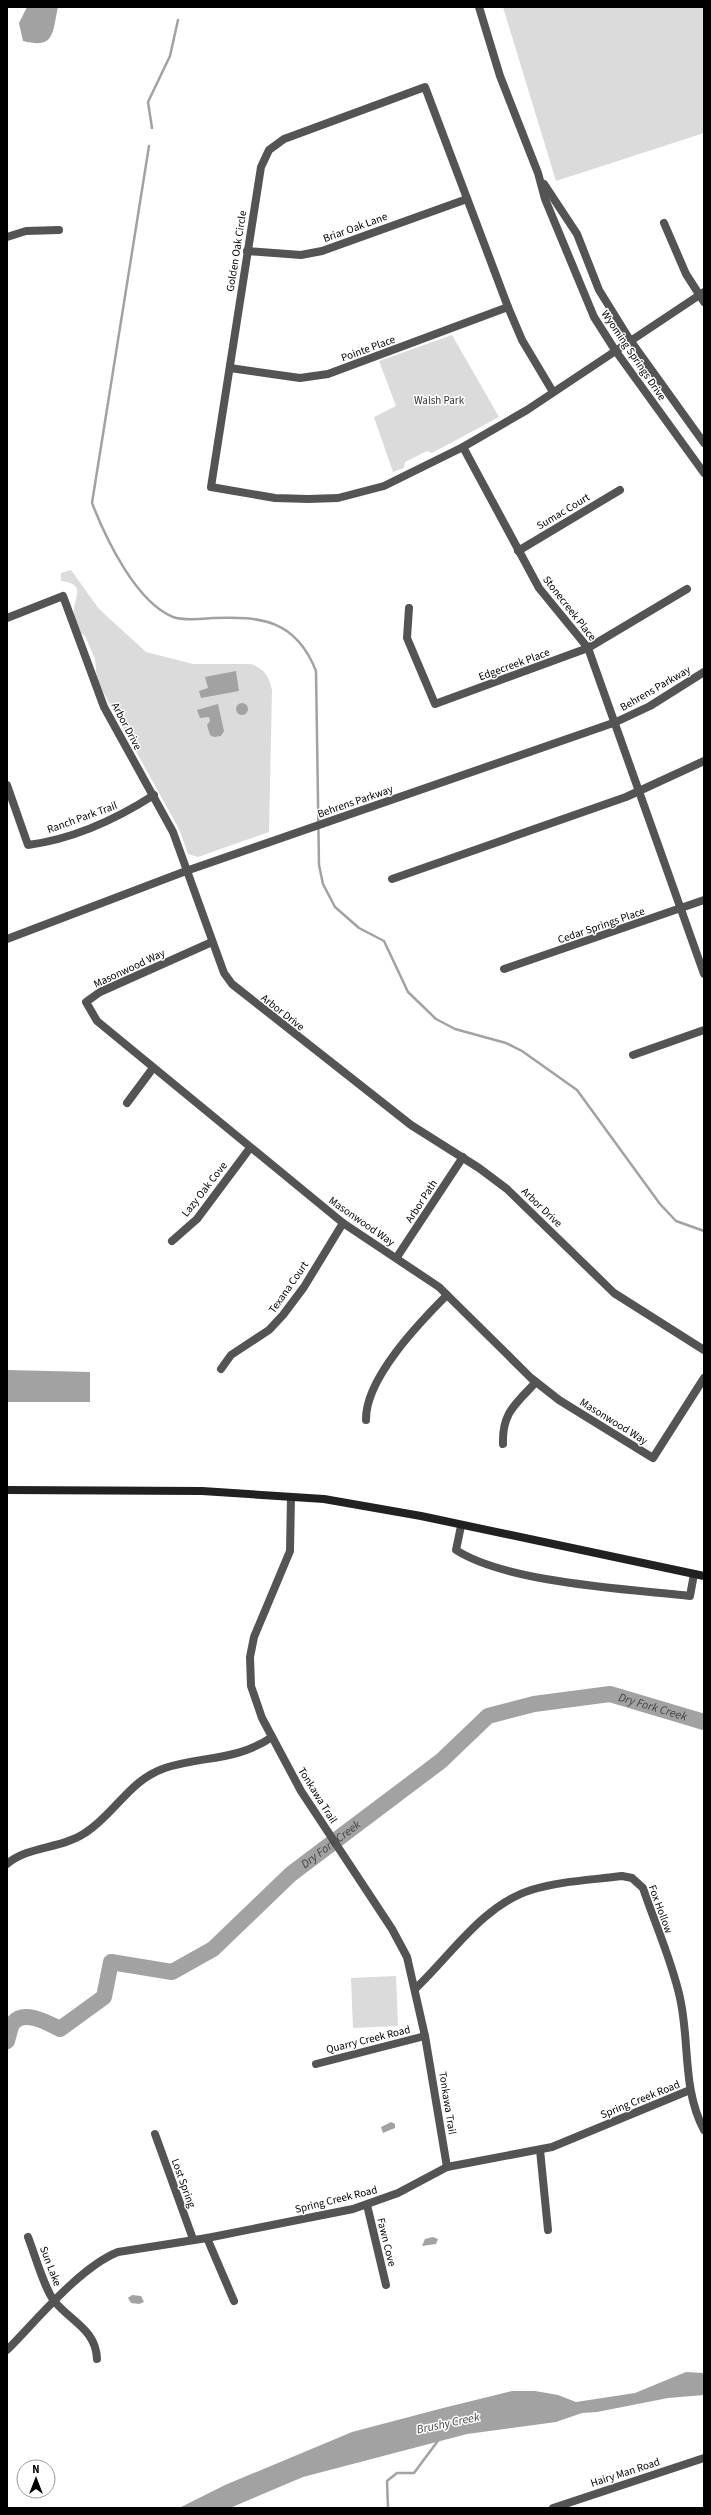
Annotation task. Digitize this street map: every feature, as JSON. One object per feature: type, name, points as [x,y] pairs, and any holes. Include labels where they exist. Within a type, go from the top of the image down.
[{"type":"main road","points":[[7,1490],[202,1491],[324,1499],[421,1516],[461,1526],[704,1576]]},
{"type":"street","name":"Wyoming Springs Drive","points":[[479,7],[500,76],[538,173],[545,199],[594,317],[615,350],[704,473]]},
{"type":"street","name":"Golden Oak Circle","points":[[553,392],[522,340],[508,307],[425,87],[275,144],[269,150],[261,168],[211,487],[275,498],[338,498],[384,486],[463,447],[527,410],[630,340],[702,296]]},
{"type":"street","name":"Wyoming Springs Drive","points":[[538,173],[557,207],[577,234],[599,290],[630,340],[704,443]]},
{"type":"street","name":"Briar Oak Lane","points":[[247,251],[301,255],[322,251],[467,199]]},
{"type":"street","points":[[664,223],[686,274],[702,296]]},
{"type":"street","points":[[7,237],[26,231],[59,230]]},
{"type":"street","name":"Pointe Place","points":[[230,368],[300,378],[328,374],[508,307]]},
{"type":"street","name":"Stonecreek Place","points":[[463,447],[539,588],[588,648],[616,722],[704,974]]},
{"type":"street","name":"Sumac Court","points":[[518,551],[620,490]]},
{"type":"street","name":"Edgecreek Place","points":[[409,608],[407,638],[435,704],[588,648],[687,588]]},
{"type":"street","name":"Arbor Drive","points":[[7,618],[63,596],[104,707],[154,795],[173,832],[224,973],[243,995],[410,1125],[463,1157],[507,1189],[614,1293],[704,1350]]},
{"type":"street","name":"Behrens Parkway","points":[[7,939],[186,871],[616,722],[650,706],[704,672]]},
{"type":"street","points":[[392,879],[640,791],[704,761]]},
{"type":"street","name":"Ranch Park Trail","points":[[7,785],[28,845],[56,842],[120,817],[154,795]]},
{"type":"street","name":"Cedar Springs Place","points":[[504,969],[704,900]]},
{"type":"street","name":"Masonwood Way","points":[[212,942],[100,992],[86,1002],[97,1021],[250,1148],[343,1223],[428,1278],[536,1382],[559,1400],[653,1458],[704,1378]]},
{"type":"street","points":[[633,1055],[704,1030]]},
{"type":"street","points":[[127,1103],[153,1068]]},
{"type":"street","name":"Lazy Oak Cove","points":[[172,1241],[198,1219],[250,1148]]},
{"type":"street","name":"Arbor Path","points":[[397,1257],[463,1157]]},
{"type":"street","name":"Texana Court","points":[[221,1369],[231,1355],[269,1330],[283,1315],[304,1287],[343,1223]]},
{"type":"street","points":[[366,1420],[368,1399],[376,1384],[414,1329],[447,1295]]},
{"type":"street","points":[[503,1444],[504,1422],[508,1414],[536,1382]]},
{"type":"street","name":"Tonkawa Trail","points":[[291,1496],[290,1551],[258,1623],[250,1657],[251,1686],[272,1737],[308,1800],[400,1942],[416,1988],[447,2167]]},
{"type":"street","points":[[461,1526],[456,1550],[468,1558],[521,1573],[606,1586],[690,1596],[694,1574]]},
{"type":"street","points":[[7,1864],[27,1852],[67,1843],[87,1832],[136,1783],[156,1772],[184,1763],[240,1754],[272,1737]]},
{"type":"street","name":"Fox Hollow","points":[[416,1988],[480,1922],[516,1896],[544,1886],[622,1876],[632,1878],[643,1888],[678,1991],[684,2018],[690,2090],[704,2130]]},
{"type":"street","name":"Quarry Creek Road","points":[[316,2064],[425,2036]]},
{"type":"street","name":"Spring Creek Road","points":[[7,2350],[82,2275],[105,2257],[132,2248],[207,2238],[313,2218],[366,2205],[398,2194],[447,2167],[507,2154],[540,2150],[690,2090]]},
{"type":"street","name":"Lost Spring","points":[[155,2134],[193,2239]]},
{"type":"street","points":[[540,2150],[548,2230]]},
{"type":"street","name":"Fawn Cove","points":[[366,2205],[386,2285]]},
{"type":"street","name":"Sun Lake","points":[[28,2237],[55,2302]]},
{"type":"street","points":[[207,2238],[234,2301]]},
{"type":"street","points":[[55,2302],[92,2337],[97,2350],[97,2359]]},
{"type":"street","name":"Hairy Man Road","points":[[553,2508],[704,2458]]},
{"type":"green space","points":[[503,7],[704,7],[704,133],[556,181]]},
{"type":"green space","name":"Walsh Park","points":[[452,335],[499,417],[432,453],[427,451],[405,462],[404,468],[393,472],[374,417],[396,406],[379,361]]},
{"type":"green space","points":[[71,570],[99,609],[146,652],[193,664],[251,664],[260,668],[266,674],[272,690],[269,832],[198,857],[188,854],[179,829],[97,681],[95,659],[85,636],[81,633],[75,617],[74,607],[77,588],[74,585],[61,581],[61,573]]},
{"type":"green space","points":[[396,1976],[398,2026],[353,2028],[351,1978]]},
{"type":"water","points":[[27,7],[58,7],[53,32],[47,41],[33,43],[23,41],[19,23]]},
{"type":"water","points":[[236,671],[239,691],[201,698],[199,691],[208,688],[205,677]]},
{"type":"water","points":[[240,703],[244,703],[248,709],[244,715],[240,715],[236,711],[236,707]]},
{"type":"water","points":[[218,704],[224,731],[221,736],[214,737],[210,735],[207,725],[210,721],[209,717],[200,718],[197,710]]},
{"type":"water","points":[[7,1370],[90,1372],[90,1402],[7,1402]]},
{"type":"water","points":[[391,2122],[395,2124],[395,2128],[383,2133],[381,2127]]},
{"type":"water","points":[[433,2237],[438,2239],[436,2244],[422,2246],[425,2239]]},
{"type":"water","points":[[132,2295],[141,2296],[144,2302],[139,2304],[131,2303],[128,2298]]},
{"type":"water","name":"Brushy Creek","points":[[686,2372],[704,2373],[704,2395],[668,2398],[597,2412],[582,2413],[556,2422],[467,2434],[303,2477],[230,2508],[179,2508],[225,2485],[352,2432],[512,2391],[535,2391],[558,2395],[576,2402],[635,2393]]},
{"type":"waterway","points":[[152,128],[148,102],[170,56],[178,20]]},
{"type":"waterway","points":[[149,146],[92,503],[105,534],[124,568],[135,584],[159,609],[173,617],[187,619],[247,618],[261,620],[287,631],[298,641],[308,654],[316,671],[319,865],[323,884],[335,907],[359,928],[384,941],[408,992],[436,1019],[455,1029],[506,1043],[522,1051],[577,1090],[660,1204],[676,1221],[704,1231]]},
{"type":"waterway","name":"Dry Fork Creek","points":[[7,2041],[10,2029],[13,2023],[18,2019],[23,2017],[36,2018],[60,2029],[104,1997],[111,1962],[172,1972],[213,1949],[291,1874],[441,1761],[488,1716],[534,1704],[610,1694],[704,1722]]},
{"type":"waterway","name":"Brushy Creek","points":[[388,2508],[387,2481],[397,2473],[414,2473],[440,2438]]}]
